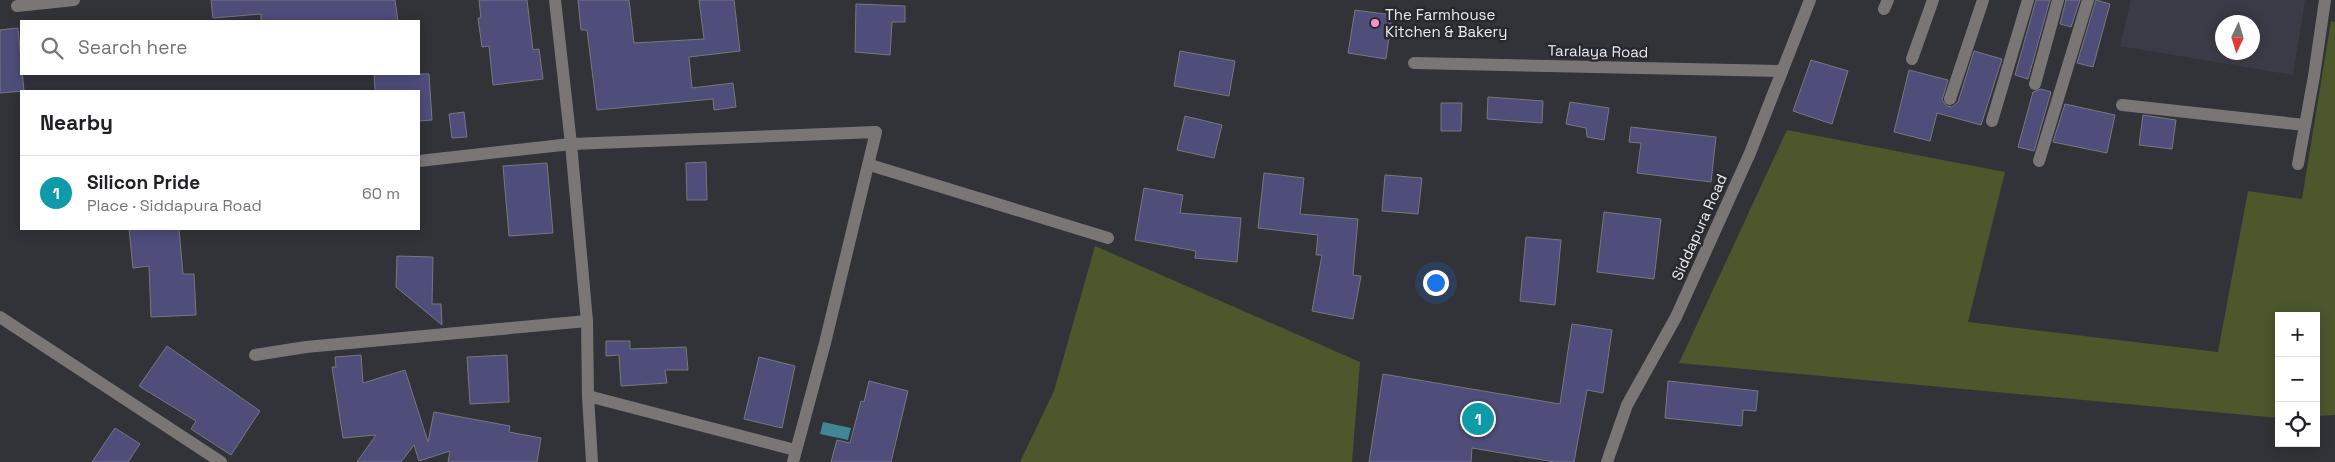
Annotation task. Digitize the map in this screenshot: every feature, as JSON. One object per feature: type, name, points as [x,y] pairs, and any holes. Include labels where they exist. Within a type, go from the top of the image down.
[{"type":"street","points":[[17,6],[74,0]]},
{"type":"street","points":[[554,0],[571,144],[587,321],[588,396],[592,462]]},
{"type":"street","name":"Siddapura Road","points":[[1607,462],[1627,405],[1676,317],[1750,153],[1810,0]]},
{"type":"street","points":[[1912,59],[1933,0]]},
{"type":"street","points":[[1950,99],[1983,0]]},
{"type":"street","points":[[1992,121],[2028,0]]},
{"type":"street","points":[[2035,84],[2058,0]]},
{"type":"street","points":[[2040,161],[2088,0]]},
{"type":"street","points":[[2298,164],[2325,0]]},
{"type":"street","name":"Taralaya Road","points":[[1414,63],[1782,71]]},
{"type":"street","points":[[2122,105],[2305,125]]},
{"type":"street","points":[[420,161],[571,144],[876,132],[870,165],[825,343],[794,456],[588,396]]},
{"type":"street","points":[[870,165],[1108,238]]},
{"type":"street","points":[[0,317],[221,462]]},
{"type":"street","points":[[255,355],[306,347],[587,321]]},
{"type":"shaded area","points":[[2131,0],[2305,0],[2293,75],[2120,46]]},
{"type":"green space","points":[[2331,21],[2335,22],[2335,415],[2320,416],[2320,312],[2275,312],[2275,418],[1679,363],[1787,130],[2005,172],[1968,322],[2218,352],[2248,191],[2302,199]]},
{"type":"green space","points":[[1095,246],[1360,362],[1352,462],[1020,462],[1054,391]]},
{"type":"water","points":[[823,422],[851,428],[848,440],[820,434]]},
{"type":"building","points":[[211,0],[395,0],[398,20],[261,20],[261,14],[213,18]]},
{"type":"building","points":[[479,0],[527,0],[533,50],[539,49],[543,79],[493,85],[489,46],[482,47],[478,18],[481,18]]},
{"type":"building","points":[[578,0],[629,0],[634,43],[704,39],[699,0],[734,0],[740,51],[689,57],[692,88],[733,83],[736,107],[714,110],[713,99],[597,110],[587,30],[581,30]]},
{"type":"building","points":[[2036,0],[2050,0],[2028,79],[2015,75]]},
{"type":"building","points":[[2066,0],[2080,0],[2071,27],[2060,24]]},
{"type":"building","points":[[2096,0],[2110,4],[2093,67],[2077,63]]},
{"type":"building","points":[[856,4],[905,6],[905,22],[892,22],[890,55],[855,52]]},
{"type":"building","points":[[1355,10],[1392,15],[1386,59],[1348,53]]},
{"type":"building","points":[[18,28],[20,75],[22,75],[24,90],[0,93],[0,30]]},
{"type":"building","points":[[1180,51],[1235,61],[1229,96],[1174,86]]},
{"type":"building","points":[[1974,51],[2002,59],[1981,125],[1937,113],[1930,141],[1894,132],[1909,70],[1948,80],[1942,100],[1947,106],[1952,107],[1958,102]]},
{"type":"building","points":[[1811,60],[1848,71],[1832,124],[1793,111]]},
{"type":"building","points":[[429,74],[432,120],[420,121],[420,90],[375,90],[374,75]]},
{"type":"building","points":[[2041,89],[2051,92],[2034,151],[2018,147],[2033,92]]},
{"type":"building","points":[[1488,97],[1543,101],[1542,123],[1487,119]]},
{"type":"building","points":[[1570,102],[1609,108],[1604,140],[1587,137],[1586,128],[1566,124]]},
{"type":"building","points":[[1441,103],[1462,103],[1461,131],[1441,131]]},
{"type":"building","points":[[2065,104],[2115,115],[2107,153],[2053,142]]},
{"type":"building","points":[[464,112],[467,137],[452,138],[449,114]]},
{"type":"building","points":[[2143,115],[2176,120],[2172,149],[2139,145]]},
{"type":"building","points":[[1185,116],[1222,125],[1214,158],[1177,150]]},
{"type":"building","points":[[1631,127],[1716,137],[1711,182],[1637,173],[1641,143],[1629,142]]},
{"type":"building","points":[[706,162],[707,200],[687,200],[686,163]]},
{"type":"building","points":[[547,163],[553,233],[509,236],[503,166]]},
{"type":"building","points":[[1264,173],[1304,178],[1300,214],[1358,219],[1353,275],[1361,276],[1353,319],[1312,311],[1322,255],[1316,255],[1318,235],[1258,228]]},
{"type":"building","points":[[1385,175],[1422,178],[1418,214],[1382,211]]},
{"type":"building","points":[[1144,188],[1183,195],[1180,213],[1241,218],[1237,262],[1195,258],[1196,251],[1135,240]]},
{"type":"building","points":[[1604,212],[1661,219],[1654,279],[1597,272]]},
{"type":"building","points":[[129,230],[179,230],[183,274],[194,274],[196,315],[151,317],[149,266],[133,268]]},
{"type":"building","points":[[1526,237],[1561,240],[1555,305],[1520,301]]},
{"type":"building","points":[[397,256],[433,257],[432,304],[441,304],[442,325],[396,287]]},
{"type":"building","points":[[1572,324],[1612,330],[1603,393],[1587,390],[1574,462],[1555,462],[1472,448],[1471,462],[1369,462],[1383,374],[1560,404]]},
{"type":"building","points":[[606,341],[630,341],[630,349],[686,347],[688,370],[665,370],[667,383],[621,386],[619,355],[606,356]]},
{"type":"building","points":[[167,346],[260,411],[231,455],[191,429],[196,421],[139,386]]},
{"type":"building","points":[[361,355],[363,383],[405,370],[428,442],[434,412],[510,426],[509,432],[541,438],[537,462],[448,462],[450,451],[419,461],[414,445],[401,462],[357,462],[376,435],[343,438],[332,367],[336,367],[335,357]]},
{"type":"building","points":[[507,355],[509,402],[470,404],[467,357]]},
{"type":"building","points":[[759,357],[795,366],[782,428],[744,419]]},
{"type":"building","points":[[869,381],[908,391],[891,462],[831,462],[837,440],[850,443],[861,401],[864,402]]},
{"type":"building","points":[[1668,381],[1758,391],[1756,411],[1743,410],[1742,426],[1665,418]]},
{"type":"building","points":[[115,428],[140,444],[128,462],[92,462]]},
{"type":"place","name":"The Farmhouse Kitchen & Bakery","points":[[1375,23]]},
{"type":"place","name":"Silicon Pride","points":[[1478,419]]}]
